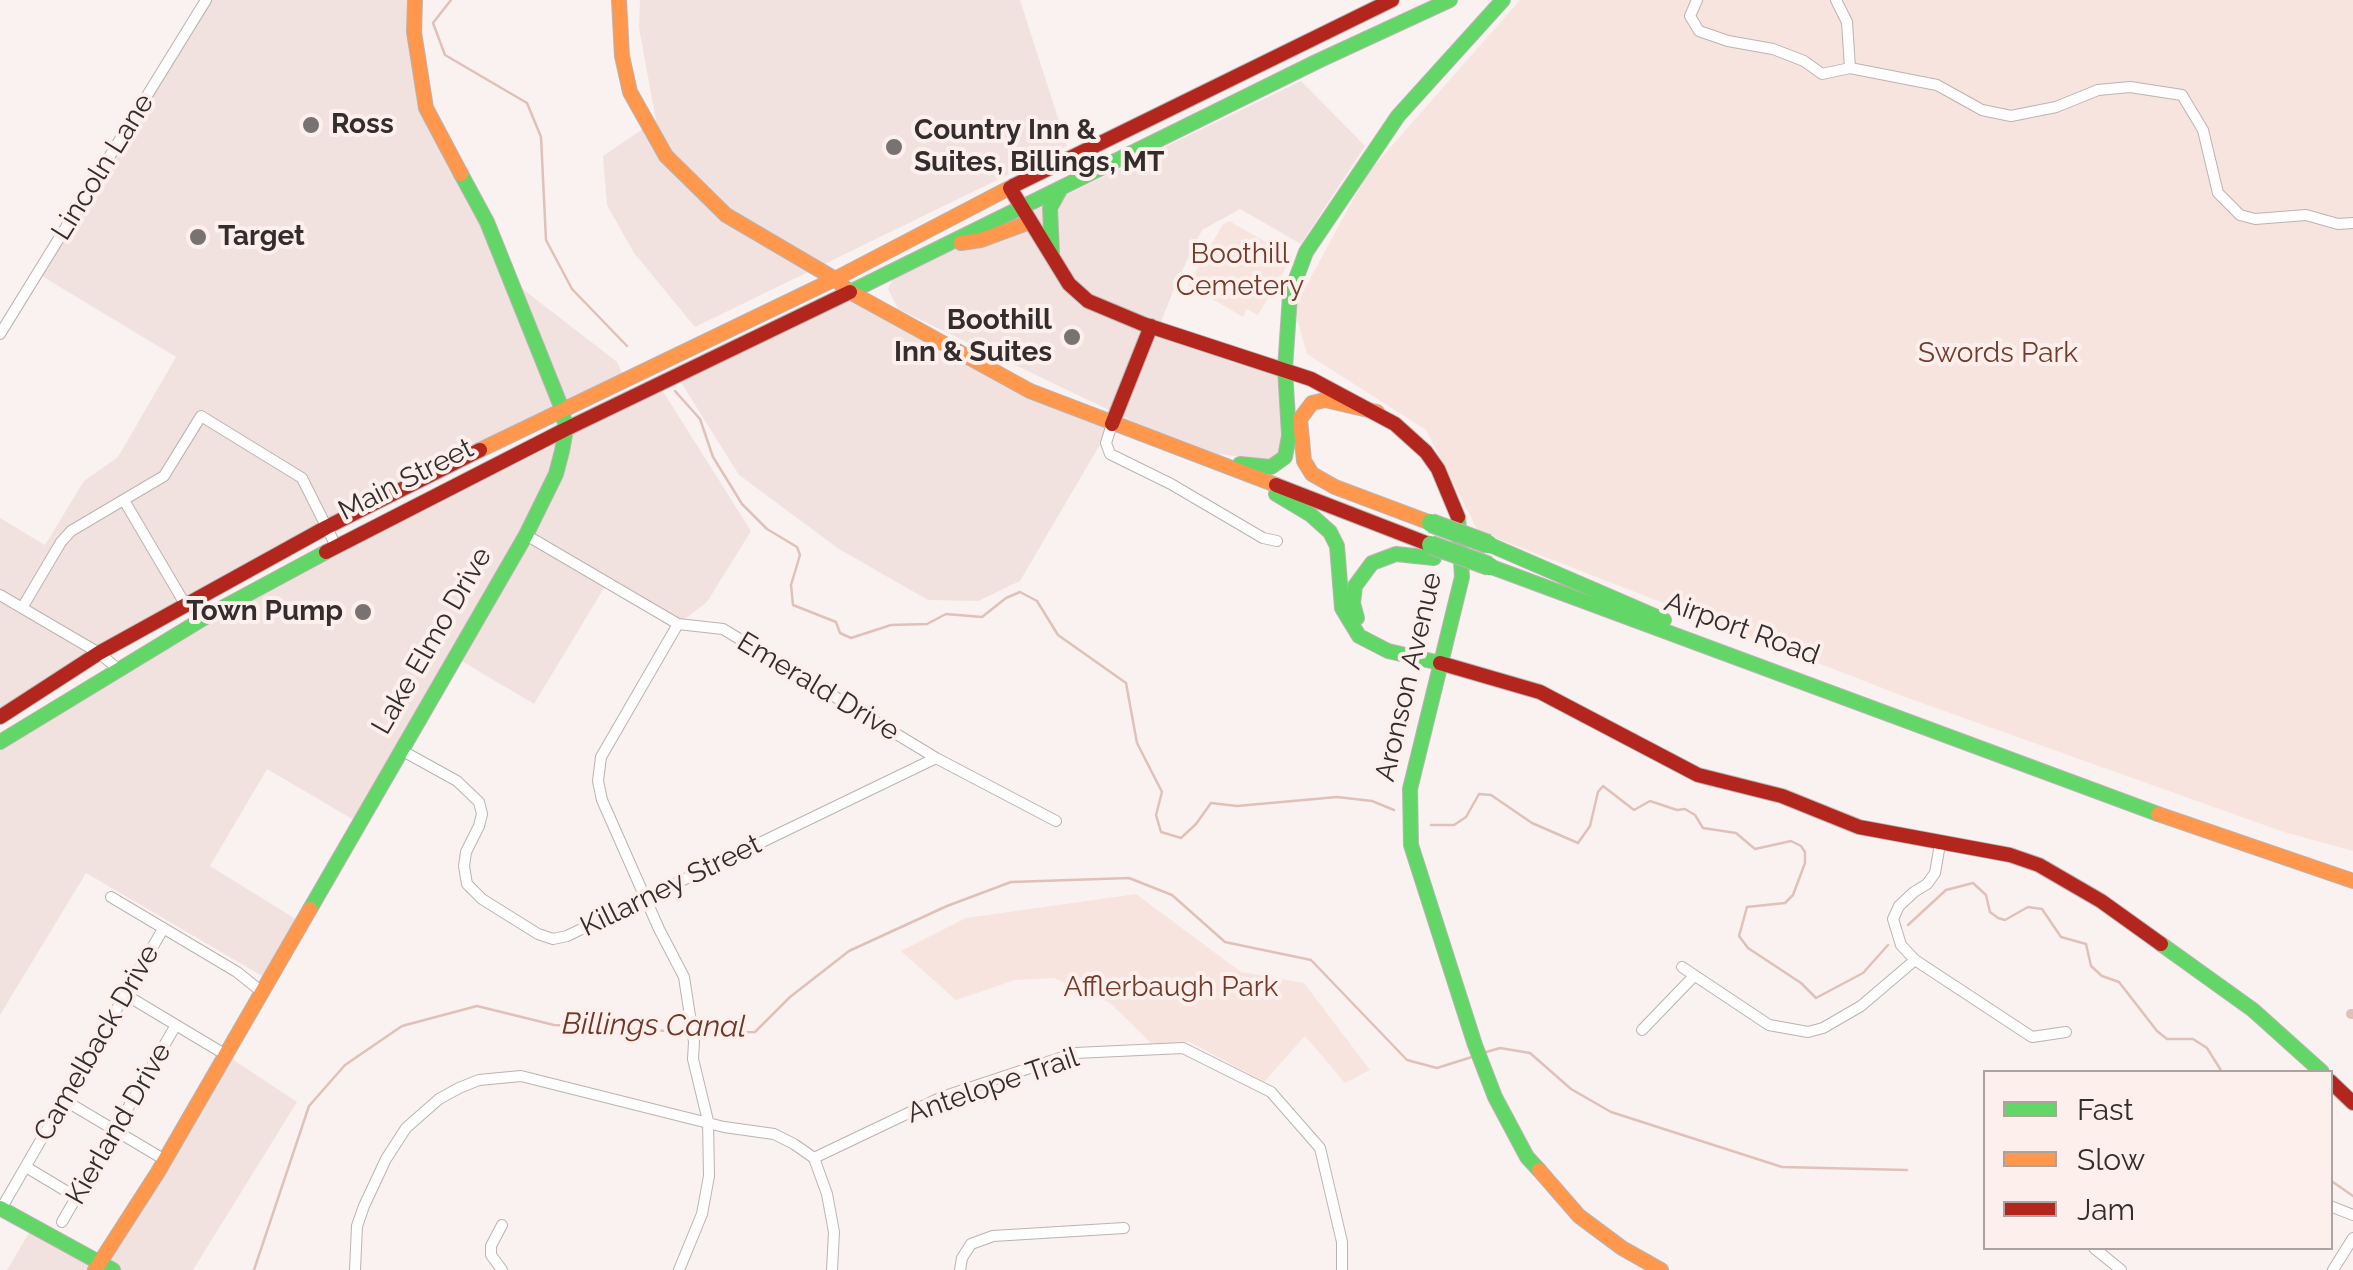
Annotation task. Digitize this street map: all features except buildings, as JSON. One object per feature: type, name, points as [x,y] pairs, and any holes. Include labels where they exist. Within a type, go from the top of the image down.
[{"type":"main road","name":"Lake Elmo Drive","points":[[103,1267],[526,535],[556,474],[566,430],[562,408],[487,222],[426,108],[414,32],[415,0]]},
{"type":"main road","points":[[619,0],[622,56],[630,92],[666,156],[694,188],[726,214],[850,292]]},
{"type":"main road","name":"Main Street","points":[[0,717],[99,653],[327,527],[562,408],[835,280],[1010,188],[1392,0]]},
{"type":"main road","name":"Main Street","points":[[0,742],[118,668],[336,546],[945,245],[1026,214],[1062,187],[1450,0]]},
{"type":"main road","points":[[1205,459],[1258,467],[1280,462],[1288,450],[1286,369],[1290,294],[1306,252],[1390,126],[1504,0]]},
{"type":"main road","points":[[1052,254],[1050,208],[1062,187]]},
{"type":"main road","name":"Aronson Avenue","points":[[1010,188],[1069,284],[1088,301],[1150,326],[1286,369],[1377,412],[1426,452],[1438,469],[1454,504],[1463,552],[1462,577],[1414,770],[1408,804],[1411,845],[1476,1045],[1508,1125],[1556,1194],[1602,1234],[1661,1270]]},
{"type":"main road","name":"Airport Road","points":[[850,292],[994,374],[1432,551],[1489,566],[2353,882]]},
{"type":"main road","points":[[1112,424],[1150,326]]},
{"type":"main road","points":[[1287,345],[1304,366],[1377,412]]},
{"type":"main road","points":[[1377,412],[1325,400],[1312,403],[1300,418],[1304,461],[1312,474],[1335,487],[1488,544],[1648,611],[1722,651]]},
{"type":"main road","points":[[1240,472],[1310,514],[1330,532],[1336,546],[1342,608],[1358,636],[1378,646],[1540,692],[1698,775],[1782,796],[1858,827],[2010,855],[2063,877],[2254,1010],[2320,1070]]},
{"type":"main road","points":[[1378,646],[1361,627],[1355,612],[1353,593],[1360,577],[1372,563],[1389,556],[1432,551]]},
{"type":"main road","points":[[2333,1083],[2353,1103]]},
{"type":"main road","points":[[1,1209],[103,1267]]},
{"type":"street","name":"Lincoln Lane","points":[[0,334],[206,0]]},
{"type":"street","points":[[1696,0],[1690,16],[1699,31],[1773,49],[1804,61],[1822,74],[1850,68],[1936,85],[1982,110],[2012,116],[2056,107],[2098,90],[2130,87],[2182,95],[2203,130],[2218,193],[2240,215],[2255,219],[2306,214],[2338,224],[2353,224]]},
{"type":"street","points":[[1836,0],[1847,22],[1850,68]]},
{"type":"street","points":[[22,608],[71,531],[164,476],[201,416],[302,478],[336,546]]},
{"type":"street","points":[[1112,424],[1106,443],[1110,454],[1264,538],[1277,541]]},
{"type":"street","points":[[125,502],[185,604]]},
{"type":"street","name":"Emerald Drive","points":[[526,535],[678,624],[722,628],[936,758],[1056,821]]},
{"type":"street","points":[[0,594],[118,668]]},
{"type":"street","points":[[678,624],[598,768],[602,800],[684,977],[693,1059],[708,1121],[711,1148],[702,1214],[680,1270]]},
{"type":"street","name":"Killarney Street","points":[[401,750],[457,781],[480,802],[480,826],[466,852],[467,884],[482,899],[538,934],[553,939],[567,936],[936,758]]},
{"type":"street","points":[[1940,844],[1935,874],[1899,906],[1893,919],[1901,945],[1916,960],[2032,1036],[2066,1032]]},
{"type":"street","points":[[111,897],[237,972],[262,992]]},
{"type":"street","name":"Camelback Drive","points":[[1,1209],[163,930]]},
{"type":"street","points":[[1682,968],[1769,1025],[1808,1032],[1824,1028],[1861,1006],[1916,960]]},
{"type":"street","points":[[1642,1030],[1694,976]]},
{"type":"street","points":[[126,995],[226,1055]]},
{"type":"street","name":"Kierland Drive","points":[[62,1222],[176,1025]]},
{"type":"street","name":"Antelope Trail","points":[[814,1158],[942,1097],[1075,1053],[1183,1048],[1271,1092],[1320,1148],[1342,1242],[1342,1270]]},
{"type":"street","points":[[355,1270],[357,1226],[386,1159],[414,1120],[438,1099],[459,1088],[479,1080],[520,1076],[774,1134],[814,1158],[827,1194],[834,1232],[832,1270]]},
{"type":"street","points":[[64,1100],[165,1160]]},
{"type":"street","points":[[26,1167],[76,1197]]},
{"type":"street","points":[[502,1225],[490,1255],[502,1270]]},
{"type":"street","points":[[960,1270],[971,1244],[992,1236],[1124,1228]]},
{"type":"street","points":[[2333,1270],[2353,1238]]},
{"type":"street","points":[[2096,1250],[2121,1270]]},
{"type":"shaded area","points":[[206,0],[415,0],[426,108],[511,280],[617,362],[625,379],[327,527],[0,717],[0,518],[45,545],[84,481],[118,457],[176,357],[37,273]]},
{"type":"shaded area","points":[[640,0],[1020,0],[1067,146],[695,327],[634,253],[607,205],[603,156],[656,120],[639,28]]},
{"type":"shaded area","points":[[1301,81],[1365,146],[1301,244],[1240,209],[1202,230],[1156,335],[1277,372],[1282,453],[1272,460],[1218,454],[1132,421],[898,309],[888,289],[893,279]]},
{"type":"shaded area","points":[[850,292],[1112,424],[1020,581],[978,601],[928,600],[839,549],[739,475],[677,376]]},
{"type":"shaded area","points":[[659,385],[751,531],[707,602],[678,624],[607,583],[534,704],[455,657],[359,823],[267,769],[210,866],[302,923],[269,980],[86,873],[0,1015],[0,747],[118,669]]},
{"type":"shaded area","points":[[226,1055],[297,1102],[193,1270],[7,1270],[32,1228],[99,1262]]},
{"type":"green space","name":"Swords Park","points":[[1520,0],[2353,0],[2353,851],[2281,831],[1908,698],[1478,531],[1426,430],[1307,354],[1294,308],[1367,174]]},
{"type":"green space","name":"Boothill Cemetery","points":[[1229,221],[1292,257],[1258,315],[1247,309],[1243,317],[1188,285],[1223,224]]},
{"type":"green space","name":"Afflerbaugh Park","points":[[1136,894],[1241,972],[1304,983],[1370,1070],[1345,1083],[1305,1036],[1264,1082],[1190,1042],[1152,1044],[1110,1003],[1054,978],[1015,980],[956,1000],[901,951],[966,918]]},
{"type":"waterway","points":[[451,0],[433,23],[445,55],[527,103],[541,137],[546,240],[572,289],[627,346]]},
{"type":"waterway","points":[[675,391],[700,419],[713,457],[742,504],[767,529],[797,547],[800,555],[791,585],[793,605],[836,622],[840,633],[851,638],[891,625],[927,624],[946,614],[982,617],[1020,592],[1037,601],[1058,635],[1126,683],[1137,743],[1162,792],[1156,815],[1161,832],[1181,838],[1211,803],[1237,806],[1337,797],[1372,801],[1394,810]]},
{"type":"waterway","points":[[1431,825],[1454,825],[1466,817],[1479,794],[1491,795],[1532,823],[1578,843],[1590,826],[1603,786],[1634,810],[1650,801],[1685,809],[1695,815],[1703,828],[1736,833],[1755,849],[1791,841],[1801,846],[1805,863],[1793,895],[1785,903],[1747,907],[1739,936],[1748,948],[1801,983],[1816,998],[1863,973],[1888,945]]},
{"type":"waterway","name":"Billings Canal","points":[[696,1033],[755,1032],[790,997],[849,951],[1011,882],[1129,878],[1172,895],[1225,942],[1311,960],[1407,1060],[1437,1068],[1475,1056]]},
{"type":"waterway","points":[[1908,925],[1946,890],[1973,883],[1986,895],[1990,912],[1998,918],[2005,920],[2028,907],[2042,909],[2061,937],[2086,944],[2091,966],[2102,976],[2119,982],[2157,1031],[2167,1039],[2193,1039],[2207,1048],[2221,1070]]},
{"type":"waterway","name":"Billings Canal","points":[[254,1270],[309,1106],[345,1065],[402,1026],[477,1006],[554,1025],[688,1032]]},
{"type":"waterway","name":"Billings Canal","points":[[1483,1053],[1500,1048],[1530,1053],[1571,1089],[1611,1112],[1782,1167],[1907,1170]]},
{"type":"waterway","points":[[2333,1182],[2353,1196]]},
{"type":"traffic: fast","points":[[850,292],[1450,0]]},
{"type":"traffic: fast","points":[[1285,369],[1290,295],[1306,252],[1398,116],[1503,0]]},
{"type":"traffic: fast","points":[[310,909],[526,535],[556,474],[562,451],[566,429],[562,409],[487,222],[461,174]]},
{"type":"traffic: fast","points":[[1052,253],[1050,208],[1061,188]]},
{"type":"traffic: fast","points":[[1240,464],[1271,467],[1285,457],[1289,436],[1285,369]]},
{"type":"traffic: fast","points":[[1276,494],[1330,532],[1337,546],[1342,608],[1359,636],[1388,651],[1440,663]]},
{"type":"traffic: fast","points":[[1458,517],[1462,577],[1410,789],[1411,845],[1495,1097],[1527,1157],[1539,1170]]},
{"type":"traffic: fast","points":[[1431,523],[1488,544]]},
{"type":"traffic: fast","points":[[1488,544],[1664,620]]},
{"type":"traffic: fast","points":[[1431,545],[1489,566]]},
{"type":"traffic: fast","points":[[0,742],[209,615],[326,552]]},
{"type":"traffic: fast","points":[[1357,618],[1353,603],[1355,586],[1372,563],[1396,554],[1434,558]]},
{"type":"traffic: fast","points":[[1489,566],[2158,814]]},
{"type":"traffic: fast","points":[[2161,944],[2253,1010],[2320,1070]]},
{"type":"traffic: fast","points":[[0,1208],[113,1270]]},
{"type":"traffic: slow","points":[[415,0],[414,32],[426,108],[461,174]]},
{"type":"traffic: slow","points":[[619,0],[622,56],[630,92],[666,156],[726,215],[835,279]]},
{"type":"traffic: slow","points":[[1013,186],[835,279],[850,292],[1030,391],[1276,485]]},
{"type":"traffic: slow","points":[[961,243],[1030,222]]},
{"type":"traffic: slow","points":[[480,450],[835,279]]},
{"type":"traffic: slow","points":[[1377,412],[1325,400],[1312,403],[1300,419],[1304,461],[1312,474],[1335,487],[1431,523]]},
{"type":"traffic: slow","points":[[2158,814],[2353,881]]},
{"type":"traffic: slow","points":[[95,1270],[158,1172],[310,909]]},
{"type":"traffic: slow","points":[[1539,1170],[1579,1216],[1622,1248],[1661,1270]]},
{"type":"traffic: jam","points":[[1013,186],[1392,0]]},
{"type":"traffic: jam","points":[[1010,188],[1069,284],[1088,301],[1143,324],[1311,379],[1395,424],[1426,452],[1438,469],[1458,517]]},
{"type":"traffic: jam","points":[[326,552],[566,429],[850,292]]},
{"type":"traffic: jam","points":[[1112,424],[1151,326]]},
{"type":"traffic: jam","points":[[0,717],[99,653],[327,527],[480,450]]},
{"type":"traffic: jam","points":[[1276,485],[1431,545]]},
{"type":"traffic: jam","points":[[1440,663],[1540,692],[1698,775],[1782,796],[1859,827],[2010,855],[2039,865],[2101,901],[2161,944]]},
{"type":"traffic: jam","points":[[2333,1084],[2353,1103]]},
{"type":"place","name":"Ross","points":[[311,125]]},
{"type":"place","name":"Country Inn & Suites, Billings, MT","points":[[894,147]]},
{"type":"place","name":"Target","points":[[198,237]]},
{"type":"place","name":"Boothill Inn & Suites","points":[[1072,337]]},
{"type":"place","name":"Town Pump","points":[[363,612]]}]
